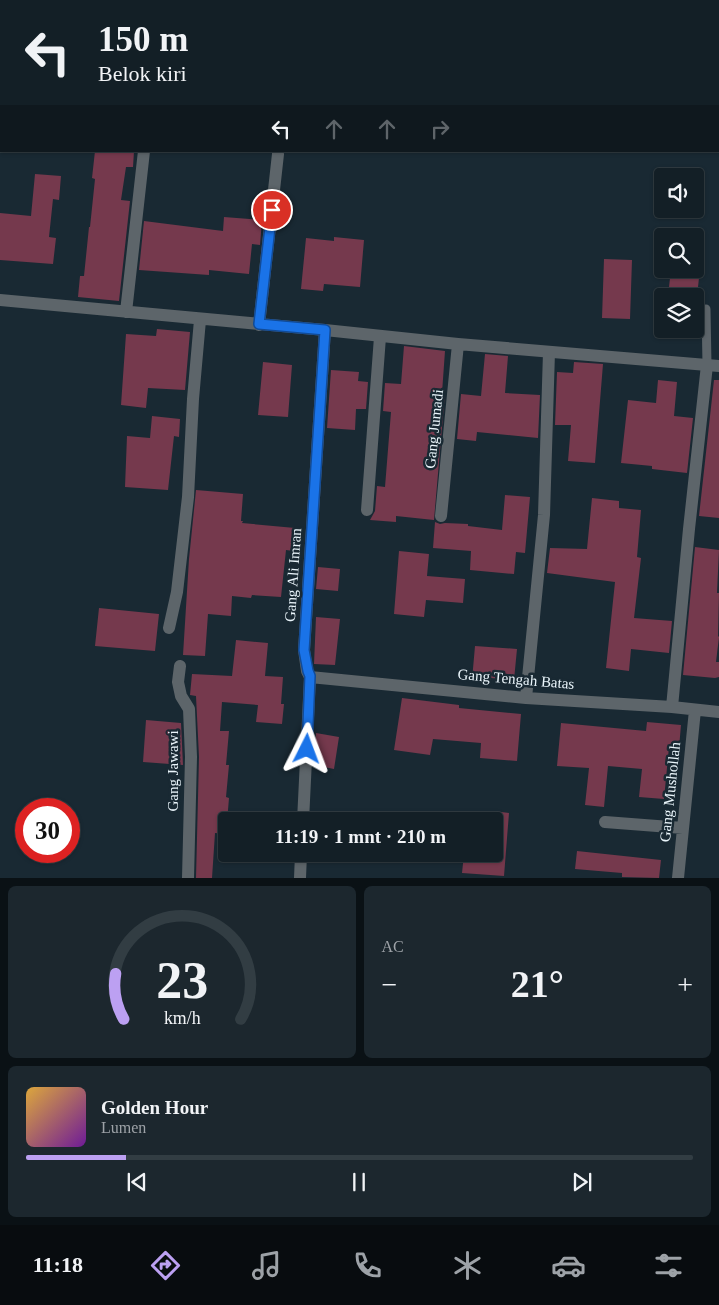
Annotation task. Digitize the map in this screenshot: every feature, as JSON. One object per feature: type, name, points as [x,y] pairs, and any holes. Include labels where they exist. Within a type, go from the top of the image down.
[{"type":"street","points":[[126,312],[144,152]]},
{"type":"street","points":[[259,324],[278,154]]},
{"type":"street","points":[[0,300],[200,320],[325,330],[380,337],[713,366],[689,529],[672,707]]},
{"type":"street","points":[[169,628],[177,592],[188,497],[193,399],[200,320]]},
{"type":"street","name":"Gang Ali Imran","points":[[303,812],[310,676],[304,650],[325,330]]},
{"type":"street","points":[[366,510],[380,337]]},
{"type":"street","name":"Gang Jumadi","points":[[442,516],[458,344]]},
{"type":"street","points":[[526,698],[544,515],[549,352]]},
{"type":"street","name":"Gang Jawawi","points":[[180,666],[178,682],[181,696],[189,708],[188,878]]},
{"type":"street","name":"Gang Tengah Batas","points":[[310,676],[526,698],[672,707],[719,712]]},
{"type":"street","name":"Gang Mushollah","points":[[678,878],[695,710]]},
{"type":"street","points":[[605,822],[683,828]]},
{"type":"street","points":[[300,878],[301,862]]},
{"type":"lane","points":[[706,309],[713,366]]},
{"type":"building","points":[[95,152],[134,152],[133,167],[126,167],[121,200],[130,201],[119,301],[78,297],[80,276],[84,276],[90,227],[95,179],[92,178]]},
{"type":"building","points":[[35,174],[61,176],[59,200],[53,199],[49,237],[56,238],[53,264],[0,260],[0,213],[31,216]]},
{"type":"building","points":[[224,217],[262,220],[260,245],[252,244],[249,274],[209,270],[209,275],[139,270],[144,221],[223,231]]},
{"type":"building","points":[[334,237],[364,240],[360,287],[324,284],[323,291],[301,289],[306,238],[334,241]]},
{"type":"building","points":[[604,259],[632,260],[630,319],[602,318]]},
{"type":"building","points":[[670,278],[699,278],[698,288],[669,288]]},
{"type":"building","points":[[157,329],[190,332],[185,390],[148,388],[146,408],[121,405],[126,334],[156,336]]},
{"type":"building","points":[[404,346],[445,351],[442,393],[445,393],[434,520],[396,516],[396,522],[370,520],[375,511],[377,486],[385,487],[391,412],[383,411],[385,383],[401,384]]},
{"type":"building","points":[[485,354],[508,356],[505,393],[540,395],[538,438],[477,432],[476,441],[457,439],[461,394],[481,396]]},
{"type":"building","points":[[263,362],[292,365],[288,417],[258,415]]},
{"type":"building","points":[[574,362],[603,364],[595,463],[568,461],[571,425],[555,425],[557,372],[573,373]]},
{"type":"building","points":[[331,370],[359,372],[358,381],[368,382],[366,409],[356,409],[355,430],[327,428]]},
{"type":"building","points":[[658,380],[677,382],[674,416],[693,418],[687,473],[652,469],[652,466],[621,463],[628,400],[656,403]]},
{"type":"building","points":[[714,380],[719,380],[719,518],[699,516]]},
{"type":"building","points":[[152,416],[180,419],[179,437],[174,436],[168,490],[125,487],[127,436],[150,438]]},
{"type":"building","points":[[196,490],[243,494],[242,523],[295,528],[293,551],[286,550],[281,597],[252,595],[251,598],[232,596],[231,616],[208,614],[205,656],[183,655],[189,559]]},
{"type":"building","points":[[505,495],[530,497],[525,553],[516,552],[514,574],[470,570],[471,551],[433,548],[435,522],[440,524],[468,524],[468,526],[502,530]]},
{"type":"building","points":[[592,498],[619,501],[619,508],[641,510],[637,557],[641,558],[634,618],[672,621],[669,653],[631,649],[629,671],[606,668],[615,582],[547,573],[550,548],[587,549]]},
{"type":"building","points":[[695,547],[719,550],[717,593],[719,593],[719,637],[716,662],[719,662],[719,677],[715,678],[683,675]]},
{"type":"building","points":[[399,551],[429,554],[427,576],[465,579],[463,603],[426,600],[424,617],[394,614]]},
{"type":"building","points":[[318,567],[340,569],[338,591],[316,589]]},
{"type":"building","points":[[99,608],[159,614],[155,651],[95,646]]},
{"type":"building","points":[[316,617],[340,619],[335,665],[314,664]]},
{"type":"building","points":[[236,640],[268,643],[265,676],[283,677],[281,704],[284,704],[282,724],[256,722],[258,705],[222,702],[220,731],[229,731],[226,765],[229,765],[226,797],[229,798],[228,812],[218,812],[218,833],[215,833],[212,878],[196,878],[199,757],[196,696],[190,695],[192,674],[232,676]]},
{"type":"building","points":[[475,646],[517,649],[514,680],[491,678],[491,681],[472,680]]},
{"type":"building","points":[[402,698],[459,705],[459,708],[521,714],[517,761],[480,758],[481,743],[433,739],[430,755],[394,750]]},
{"type":"building","points":[[146,720],[181,723],[183,765],[143,762]]},
{"type":"building","points":[[647,722],[681,725],[679,748],[669,747],[664,799],[639,797],[642,769],[608,766],[604,807],[585,805],[589,768],[557,766],[561,723],[646,731]]},
{"type":"building","points":[[316,733],[339,737],[334,769],[314,765]]},
{"type":"building","points":[[503,812],[509,813],[504,876],[462,873],[463,862],[503,862]]},
{"type":"building","points":[[577,851],[661,860],[659,878],[622,877],[622,873],[575,869]]},
{"type":"route","points":[[272,210],[259,324],[325,330],[304,650],[304,658],[310,676],[307,749]]}]
